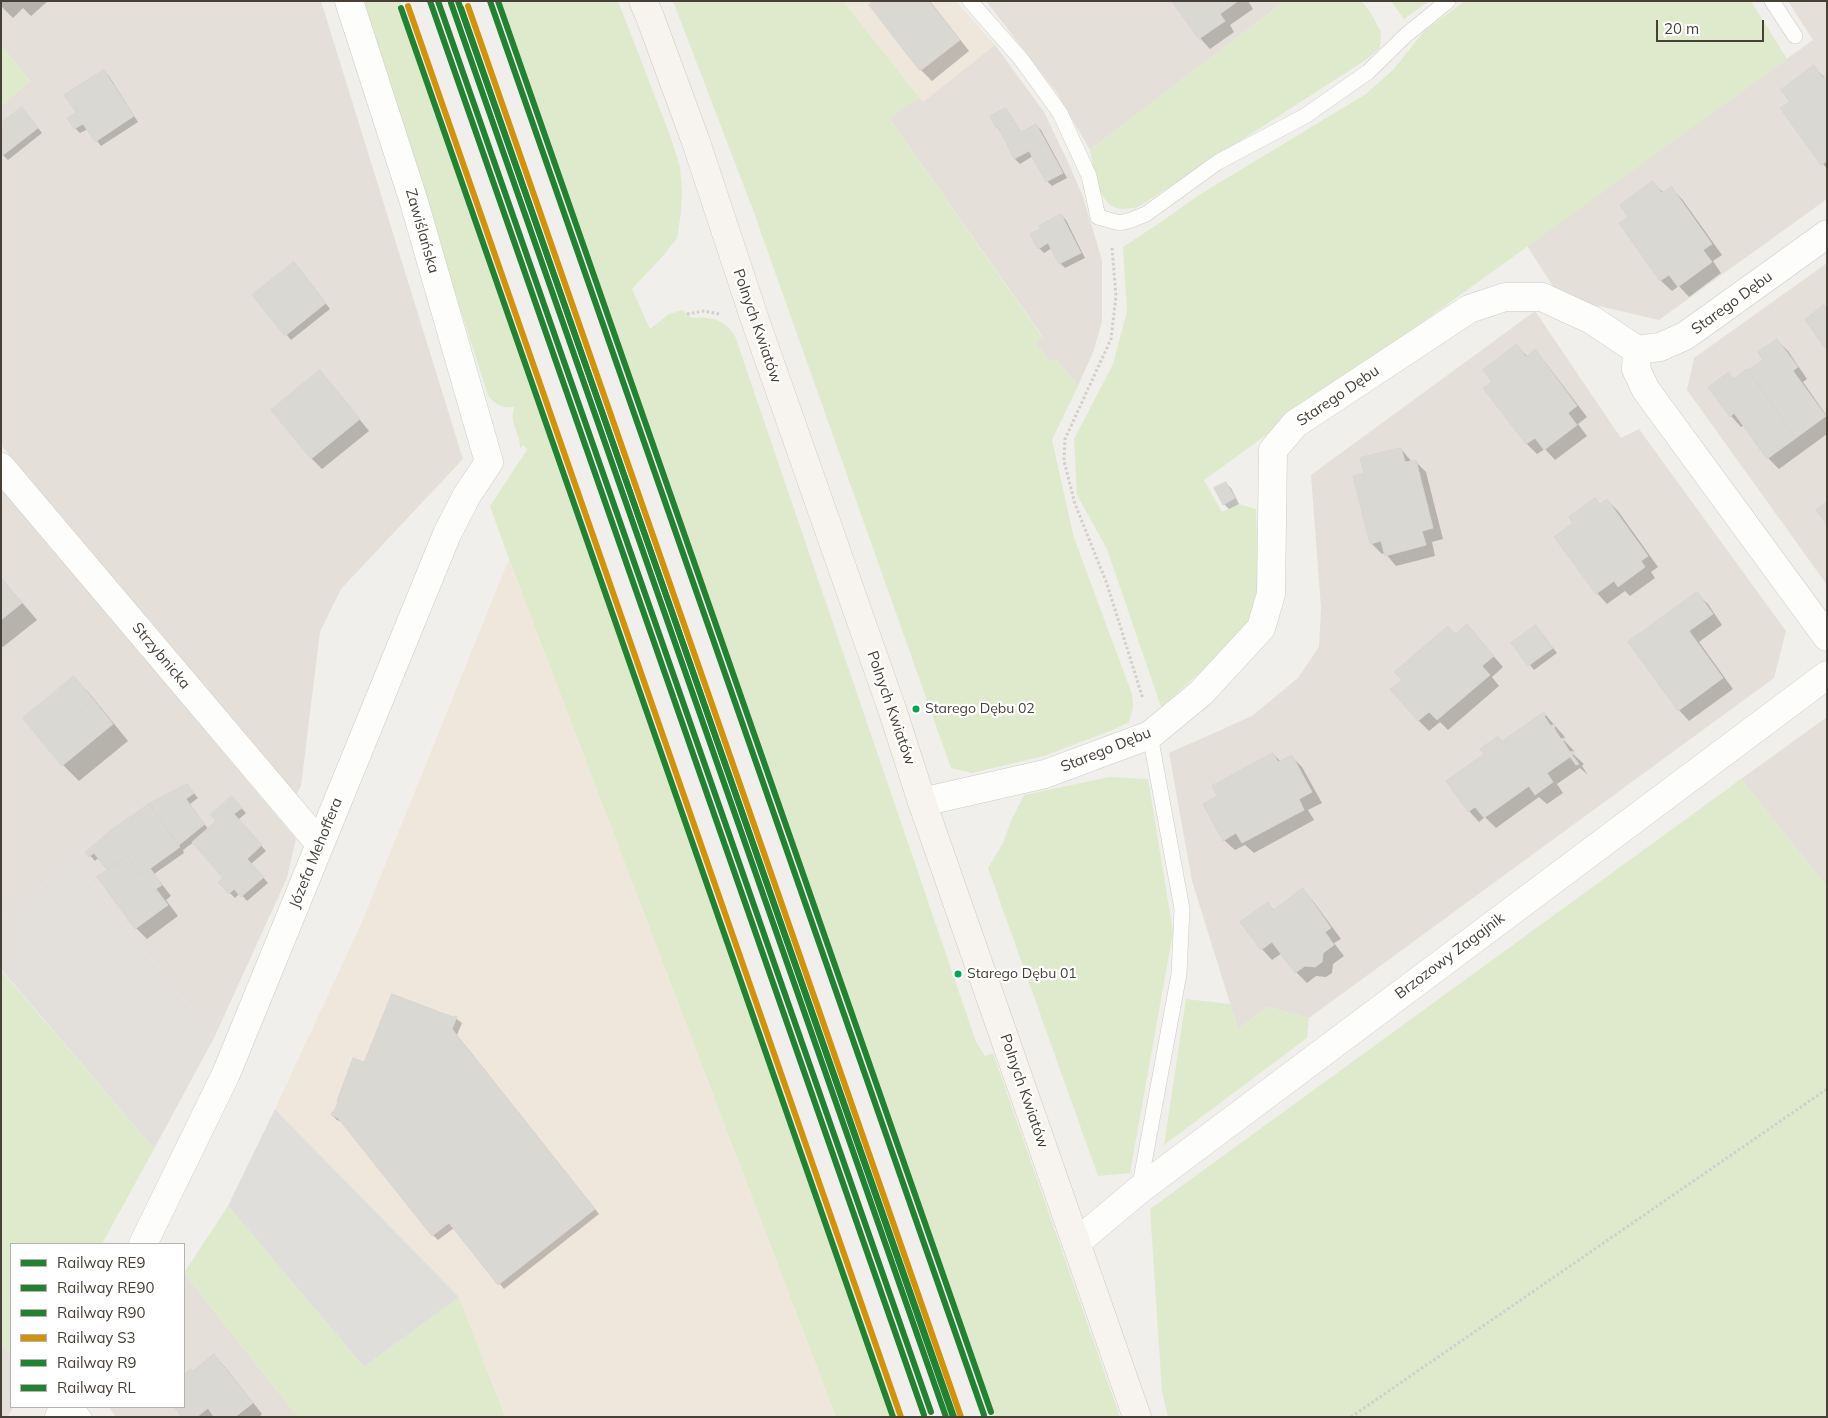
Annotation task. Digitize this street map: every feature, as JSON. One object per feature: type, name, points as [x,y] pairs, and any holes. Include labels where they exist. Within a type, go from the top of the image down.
[{"type":"street","name":"Zawiślańska","points":[[349,1],[414,202],[489,462]]},
{"type":"street","name":"Polnych Kwiatów","points":[[643,1],[696,142],[754,320],[893,712],[922,802],[1137,1417]]},
{"type":"street","name":"Starego Dębu","points":[[922,802],[1045,774],[1150,735],[1201,693],[1261,628],[1271,594],[1273,450],[1295,424],[1470,310],[1505,297],[1542,297],[1592,320],[1637,350],[1660,347],[1685,336],[1827,234]]},
{"type":"street","points":[[1637,350],[1636,369],[1646,390],[1827,637]]},
{"type":"street","name":"Józefa Mehoffera","points":[[143,1243],[226,1074],[447,534],[467,495],[489,462]]},
{"type":"street","name":"Strzybnicka","points":[[1,467],[320,844]]},
{"type":"street","name":"Brzozowy Zagajnik","points":[[1077,1242],[1139,1190],[1827,675]]},
{"type":"lane","points":[[970,1],[1021,59],[1060,113],[1089,176],[1098,217],[1120,223],[1146,214],[1218,162],[1305,116],[1368,72],[1406,35],[1448,1]]},
{"type":"lane","points":[[1772,1],[1795,36]]},
{"type":"lane","points":[[1139,1190],[1179,974],[1182,909],[1150,735]]},
{"type":"path","points":[[1107,220],[1112,246],[1116,296],[1110,339],[1065,439],[1064,461],[1075,504],[1106,584],[1146,706],[1150,735]]},
{"type":"path","points":[[1351,1417],[1827,1089]]},
{"type":"shaded area","points":[[1,1],[321,1],[463,459],[341,589],[320,632],[301,786],[295,797],[1,445],[1,106],[30,81],[1,45]]},
{"type":"shaded area","points":[[843,1],[956,1],[995,45],[923,102]]},
{"type":"shaded area","points":[[986,1],[1285,1],[1090,150],[1057,93]]},
{"type":"shaded area","points":[[1788,1],[1827,1],[1827,199],[1659,320],[1560,297],[1527,246],[1813,40]]},
{"type":"shaded area","points":[[995,45],[1044,112],[1083,197],[1102,260],[1102,321],[1094,350],[1078,386],[1056,359],[1051,363],[1035,343],[1043,337],[889,118],[919,97],[923,101]]},
{"type":"shaded area","points":[[1827,263],[1827,585],[1687,390],[1694,358]]},
{"type":"shaded area","points":[[1535,311],[1621,438],[1639,429],[1786,631],[1774,678],[1309,1018],[1268,1007],[1238,1029],[1192,881],[1169,753],[1252,716],[1298,678],[1319,647],[1321,608],[1311,475]]},
{"type":"shaded area","points":[[1,486],[296,839],[287,878],[214,1038],[73,860],[1,919]]},
{"type":"shaded area","points":[[509,559],[836,1417],[505,1417],[459,1297],[275,1109],[362,922]]},
{"type":"shaded area","points":[[1827,717],[1827,887],[1741,779]]},
{"type":"shaded area","points":[[73,860],[214,1038],[154,1149],[1,969],[1,919]]},
{"type":"shaded area","points":[[275,1109],[459,1297],[364,1367],[228,1206]]},
{"type":"shaded area","points":[[185,1274],[298,1417],[116,1417],[110,1408],[185,1408]]},
{"type":"shaded area","points":[[1,1343],[10,1354],[10,1408],[12,1408],[8,1417],[1,1417]]},
{"type":"green space","points":[[361,1],[400,1],[897,1417],[836,1417],[509,559],[490,506],[527,450],[524,445],[520,448],[513,419],[514,407],[499,405],[488,395]]},
{"type":"green space","points":[[500,1],[618,1],[671,138],[680,167],[682,191],[677,238],[632,289],[650,329],[669,314],[682,310],[692,318],[717,320],[731,330],[735,336],[976,1042],[985,1056],[993,1053],[1120,1417],[993,1417],[621,357]]},
{"type":"green space","points":[[673,1],[843,1],[919,97],[889,118],[1043,338],[1035,343],[1051,363],[1056,359],[1078,386],[1052,440],[1074,538],[1132,694],[1133,707],[1129,722],[1044,756],[972,773],[951,768],[753,210]]},
{"type":"green space","points":[[1285,1],[1361,1],[1369,10],[1381,32],[1380,48],[1367,59],[1138,207],[1122,209],[1114,207],[1107,202],[1098,186],[1090,150]]},
{"type":"green space","points":[[1391,1],[1429,1],[1404,19]]},
{"type":"green space","points":[[1465,1],[1751,1],[1787,59],[1204,480],[1222,512],[1239,504],[1256,509],[1258,583],[1251,620],[1237,640],[1161,707],[1107,549],[1077,495],[1074,439],[1113,364],[1127,311],[1123,247],[1199,195],[1366,94],[1393,70],[1425,30]]},
{"type":"green space","points":[[1,45],[30,81],[1,106]]},
{"type":"green space","points":[[1109,777],[1148,779],[1173,932],[1130,1173],[1098,1176],[988,868],[1003,843],[1024,795]]},
{"type":"green space","points":[[1741,779],[1827,887],[1827,1417],[1168,1417],[1162,1392],[1150,1209]]},
{"type":"green space","points":[[1,970],[154,1149],[103,1243],[10,1243],[10,1354],[1,1343]]},
{"type":"green space","points":[[1186,999],[1230,1004],[1238,1029],[1268,1007],[1309,1018],[1307,1038],[1164,1145]]},
{"type":"green space","points":[[228,1206],[364,1367],[459,1297],[505,1417],[298,1417],[185,1274]]},
{"type":"building","points":[[873,1],[929,1],[960,40],[920,71],[869,5]]},
{"type":"building","points":[[1172,1],[1238,1],[1220,14],[1225,21],[1199,39]]},
{"type":"building","points":[[1814,65],[1823,78],[1827,75],[1827,161],[1821,165],[1780,108],[1790,102],[1781,90]]},
{"type":"building","points":[[104,70],[134,116],[95,142],[83,124],[74,129],[67,118],[76,112],[64,95]]},
{"type":"building","points":[[22,107],[38,128],[2,156],[1,123]]},
{"type":"building","points":[[1006,108],[1021,132],[1036,124],[1046,142],[1014,159],[998,127],[996,128],[990,116]]},
{"type":"building","points":[[1046,142],[1063,173],[1046,182],[1029,151]]},
{"type":"building","points":[[1653,181],[1662,193],[1671,186],[1712,244],[1703,250],[1712,262],[1678,287],[1669,275],[1660,281],[1619,223],[1628,217],[1620,205]]},
{"type":"building","points":[[1061,214],[1081,253],[1059,264],[1048,243],[1038,249],[1030,234],[1041,228],[1039,226]]},
{"type":"building","points":[[294,262],[326,303],[285,336],[252,295]]},
{"type":"building","points":[[1824,305],[1827,309],[1827,347],[1825,348],[1805,320]]},
{"type":"building","points":[[1777,339],[1798,367],[1793,371],[1826,416],[1796,438],[1748,370],[1763,360],[1758,352]]},
{"type":"building","points":[[1517,344],[1526,357],[1535,349],[1577,406],[1568,413],[1577,425],[1544,450],[1535,438],[1526,444],[1483,388],[1492,382],[1483,370]]},
{"type":"building","points":[[1747,369],[1796,438],[1767,459],[1734,413],[1730,417],[1708,387],[1729,372],[1733,379]]},
{"type":"building","points":[[320,370],[360,419],[311,459],[271,410]]},
{"type":"building","points":[[1401,448],[1405,462],[1416,460],[1433,528],[1422,531],[1426,545],[1385,556],[1381,541],[1370,544],[1353,476],[1364,473],[1360,458]]},
{"type":"building","points":[[1226,482],[1235,498],[1223,505],[1214,488]]},
{"type":"building","points":[[1595,498],[1600,504],[1607,499],[1648,556],[1641,561],[1645,567],[1618,587],[1614,581],[1596,594],[1554,537],[1573,523],[1569,517]]},
{"type":"building","points":[[1827,502],[1827,525],[1816,510]]},
{"type":"building","points":[[1,577],[22,603],[1,620]]},
{"type":"building","points":[[1697,592],[1713,614],[1689,631],[1723,678],[1678,711],[1628,642]]},
{"type":"building","points":[[1467,624],[1494,656],[1482,666],[1490,675],[1437,720],[1429,712],[1418,721],[1390,689],[1402,680],[1394,672],[1448,626],[1455,634]]},
{"type":"building","points":[[1536,625],[1553,648],[1528,666],[1511,643]]},
{"type":"building","points":[[74,676],[94,700],[42,742],[23,718]]},
{"type":"building","points":[[94,700],[113,724],[62,766],[42,742]]},
{"type":"building","points":[[1544,712],[1546,715],[1544,716],[1551,726],[1554,724],[1554,728],[1561,739],[1565,740],[1563,741],[1570,752],[1574,753],[1572,755],[1579,764],[1576,765],[1570,757],[1547,773],[1553,782],[1535,795],[1529,786],[1484,818],[1475,807],[1468,812],[1446,781],[1484,754],[1480,749],[1498,736],[1502,741]]},
{"type":"building","points":[[1273,753],[1278,762],[1292,755],[1312,792],[1299,799],[1304,810],[1242,843],[1236,833],[1223,841],[1203,804],[1217,796],[1212,786]]},
{"type":"building","points":[[187,784],[194,793],[186,799],[205,824],[179,845],[149,804]]},
{"type":"building","points":[[232,796],[242,808],[234,814],[262,845],[247,859],[264,877],[241,897],[234,889],[229,894],[218,882],[223,878],[192,842],[216,821],[210,815]]},
{"type":"building","points":[[149,804],[180,847],[141,875],[128,856],[107,870],[94,853],[89,857],[85,852],[110,831]]},
{"type":"building","points":[[128,856],[141,875],[150,868],[162,885],[156,889],[168,905],[135,929],[97,877]]},
{"type":"building","points":[[1303,888],[1331,928],[1325,932],[1334,945],[1323,953],[1322,962],[1315,967],[1305,966],[1295,973],[1272,942],[1261,950],[1240,922],[1268,902],[1273,910]]},
{"type":"building","points":[[392,994],[457,1017],[452,1029],[595,1209],[498,1285],[449,1223],[432,1236],[338,1118],[331,1115],[338,1102],[353,1058],[364,1062]]},
{"type":"building","points":[[214,1354],[253,1403],[235,1417],[214,1417],[208,1408],[197,1417],[182,1417],[175,1408],[185,1408],[185,1373],[191,1369],[193,1371]]},
{"type":"rail line","name":"R90","points":[[430,1],[924,1415]]},
{"type":"rail line","name":"R9","points":[[438,1],[931,1412]]},
{"type":"rail line","name":"RE9","points":[[458,1],[954,1417]]},
{"type":"rail line","name":"R90","points":[[490,1],[984,1415]]},
{"type":"rail line","name":"R9","points":[[498,1],[991,1412]]},
{"type":"rail line","name":"RE90","points":[[451,3],[946,1417]]},
{"type":"rail line","name":"S3","points":[[408,6],[901,1417]]},
{"type":"rail line","name":"S3","points":[[468,6],[961,1417]]},
{"type":"rail line","name":"RL","points":[[401,8],[893,1417]]},
{"type":"rail line","name":"RL","points":[[461,8],[953,1417]]},
{"type":"place","name":"Starego Dębu 02","points":[[916,709]]},
{"type":"place","name":"Starego Dębu 01","points":[[958,974]]}]
